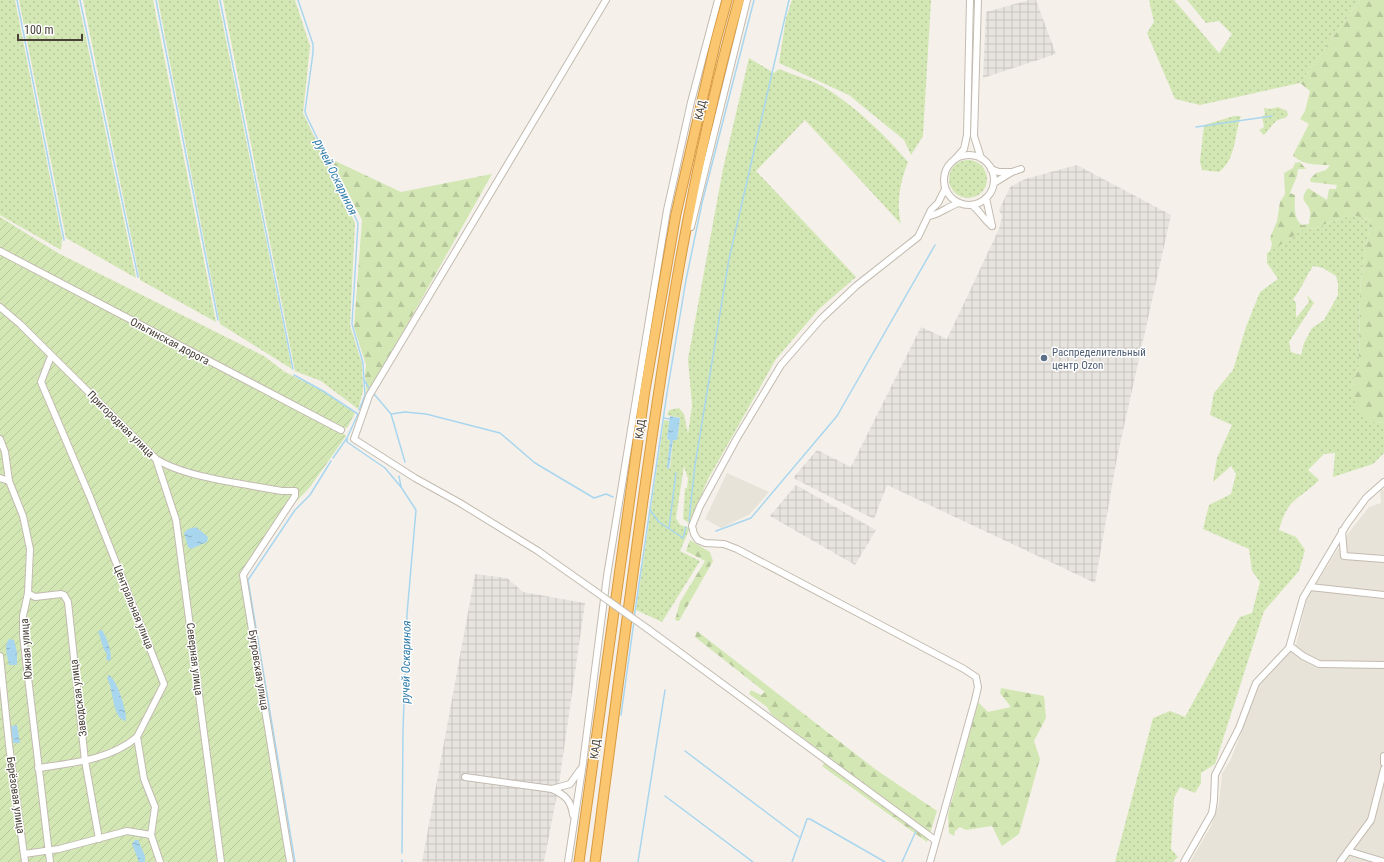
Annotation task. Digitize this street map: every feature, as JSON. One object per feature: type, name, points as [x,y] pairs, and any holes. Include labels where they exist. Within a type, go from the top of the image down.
[{"type":"highway","name":"КАД","points":[[579,862],[645,390],[676,214],[716,40],[727,0]]},
{"type":"highway","name":"КАД","points":[[595,862],[656,402],[692,197],[727,44],[739,0]]},
{"type":"street","points":[[606,0],[369,396],[354,439],[538,551],[648,629],[935,840]]},
{"type":"street","points":[[568,862],[583,763],[607,576],[665,217],[694,88],[718,0]]},
{"type":"street","points":[[678,277],[747,0]]},
{"type":"street","points":[[959,203],[948,195],[945,189],[944,175],[950,163],[964,149],[967,135],[970,0]]},
{"type":"street","points":[[978,0],[974,136],[981,158],[992,169],[998,172],[1012,172]]},
{"type":"street","points":[[956,158],[968,155],[981,158]]},
{"type":"street","points":[[992,169],[994,184]]},
{"type":"street","points":[[929,216],[935,215],[949,206],[959,203],[972,205],[986,198],[994,184],[1012,172],[1021,169]]},
{"type":"street","points":[[930,862],[978,688],[976,677],[964,669],[737,549],[724,544],[705,543],[698,540],[694,534],[692,526],[700,506],[737,438],[781,365],[821,318],[856,286],[918,237],[931,210],[938,203],[945,189]]},
{"type":"street","points":[[972,205],[992,226],[986,198]]},
{"type":"street","name":"Ольгинская дорога","points":[[0,251],[341,430]]},
{"type":"street","name":"Пригородная улица","points":[[0,307],[156,459],[167,466],[190,473],[282,491],[295,491]]},
{"type":"street","name":"Центральная улица","points":[[51,356],[41,382],[90,498],[164,684],[138,738]]},
{"type":"street","name":"Южная улица","points":[[0,440],[5,452],[9,481],[23,516],[30,549],[28,593],[23,616],[23,635],[50,862]]},
{"type":"street","name":"Северная улица","points":[[156,459],[176,520],[221,862]]},
{"type":"street","points":[[0,478],[9,481]]},
{"type":"street","points":[[1184,862],[1212,814],[1215,776],[1239,728],[1256,682],[1290,646],[1303,598],[1342,531],[1366,498],[1384,482]]},
{"type":"street","name":"Бугровская улица","points":[[290,862],[243,575],[295,496],[295,491]]},
{"type":"street","points":[[1342,531],[1344,556],[1383,559]]},
{"type":"street","points":[[1310,587],[1384,595]]},
{"type":"street","name":"Заводская улица","points":[[28,593],[35,597],[61,594],[66,598],[85,761],[99,839]]},
{"type":"street","points":[[1290,646],[1319,664],[1384,665]]},
{"type":"street","name":"Берёзовая улица","points":[[0,656],[25,862]]},
{"type":"street","points":[[38,768],[85,761],[113,752],[138,738],[144,779],[155,807],[151,835],[160,862]]},
{"type":"street","points":[[1384,756],[1384,764]]},
{"type":"street","points":[[465,777],[552,788],[570,784],[576,778],[583,763]]},
{"type":"street","points":[[1340,862],[1371,820],[1384,769]]},
{"type":"street","points":[[552,788],[567,798],[571,805],[574,822]]},
{"type":"street","points":[[24,854],[99,839],[127,831],[151,835]]},
{"type":"street","points":[[1348,850],[1384,862]]},
{"type":"shaded area","points":[[1029,0],[1036,0],[1056,54],[983,78],[986,12]]},
{"type":"shaded area","points":[[1077,165],[1171,215],[1117,458],[1095,583],[887,485],[874,519],[793,478],[817,450],[851,467],[921,327],[947,339],[999,229],[1002,216],[999,210],[1010,187],[1025,179]]},
{"type":"shaded area","points":[[727,473],[769,492],[750,514],[721,528],[705,519]]},
{"type":"shaded area","points":[[796,485],[876,530],[855,565],[770,516]]},
{"type":"shaded area","points":[[1384,489],[1384,862],[1190,862],[1211,826],[1219,803],[1222,774],[1231,759],[1262,679],[1296,645],[1307,598],[1347,535],[1369,507],[1381,503],[1380,490]]},
{"type":"shaded area","points":[[475,574],[507,578],[523,592],[585,603],[559,784],[544,862],[422,862]]},
{"type":"green space","points":[[0,0],[15,0],[62,238],[61,250],[0,215]]},
{"type":"green space","points":[[19,0],[78,0],[136,278],[66,238]]},
{"type":"green space","points":[[83,0],[153,0],[216,322],[140,280]]},
{"type":"green space","points":[[158,0],[218,0],[292,369],[220,324]]},
{"type":"green space","points":[[223,0],[295,0],[310,46],[303,113],[355,223],[350,325],[362,364],[363,391],[358,409],[321,381],[295,371]]},
{"type":"green space","points":[[792,0],[931,0],[923,136],[911,155],[904,140],[849,95],[779,63],[786,18]]},
{"type":"green space","points":[[1149,0],[1174,0],[1219,53],[1232,34],[1219,21],[1206,23],[1187,0],[1360,0],[1300,83],[1200,105],[1175,99],[1147,33],[1154,22]]},
{"type":"green space","points":[[1360,0],[1384,0],[1384,423],[1373,422],[1360,414],[1351,388],[1359,365],[1360,293],[1363,264],[1371,220],[1352,215],[1308,230],[1302,230],[1270,252],[1272,243],[1270,238],[1277,221],[1280,202],[1285,194],[1284,173],[1293,168],[1295,163],[1300,162],[1306,169],[1298,169],[1297,176],[1290,193],[1295,195],[1296,216],[1302,225],[1309,224],[1310,211],[1303,199],[1308,188],[1327,200],[1329,189],[1336,189],[1337,185],[1311,182],[1310,179],[1316,173],[1326,170],[1330,165],[1305,163],[1293,155],[1309,124],[1300,119],[1305,111],[1310,91],[1300,83]]},
{"type":"green space","points":[[749,58],[774,73],[779,69],[812,81],[834,93],[857,111],[899,152],[908,162],[903,177],[899,200],[901,224],[805,120],[756,171],[856,277],[819,309],[776,359],[707,481],[690,524],[683,519],[685,488],[687,488],[688,479],[684,466],[676,518],[680,525],[690,528],[680,551],[700,561],[662,622],[636,610],[664,420],[670,421],[667,439],[670,440],[668,469],[670,468],[673,440],[677,440],[680,418],[667,415],[669,410],[679,408],[684,414],[688,434],[692,406],[688,359],[723,169]]},
{"type":"green space","points":[[1278,107],[1287,111],[1288,115],[1285,118],[1275,122],[1264,135],[1259,130],[1264,127],[1262,116],[1265,115],[1264,108],[1270,109]]},
{"type":"green space","points":[[1234,116],[1241,116],[1229,160],[1219,172],[1202,170],[1200,161],[1204,125]]},
{"type":"green space","points":[[331,159],[401,192],[492,174],[367,396],[365,376],[366,365],[354,327],[362,220]]},
{"type":"green space","points":[[964,160],[972,160],[979,163],[984,168],[987,179],[984,190],[979,195],[972,198],[964,198],[957,195],[952,190],[949,183],[949,175],[952,168],[957,163]]},
{"type":"green space","points":[[1352,215],[1371,220],[1363,264],[1360,293],[1359,365],[1351,388],[1373,422],[1384,423],[1384,453],[1373,464],[1333,477],[1335,453],[1324,454],[1308,470],[1319,480],[1290,505],[1282,519],[1279,530],[1296,537],[1305,550],[1299,571],[1264,611],[1215,764],[1201,773],[1201,783],[1195,793],[1180,787],[1174,798],[1171,849],[1178,857],[1173,862],[1115,862],[1153,718],[1170,711],[1185,717],[1240,617],[1252,613],[1260,582],[1252,571],[1249,549],[1203,529],[1209,505],[1231,494],[1236,474],[1231,466],[1213,482],[1217,458],[1232,425],[1210,415],[1214,393],[1233,370],[1246,327],[1260,292],[1278,279],[1267,263],[1267,253],[1302,230],[1308,230]],"holes":[[[1313,266],[1323,268],[1336,276],[1338,283],[1338,295],[1324,320],[1312,328],[1304,343],[1301,355],[1291,352],[1289,342],[1314,303],[1307,295],[1309,302],[1296,318],[1296,303],[1293,299]]]},
{"type":"green space","points":[[0,217],[58,253],[264,356],[285,372],[321,390],[355,413],[347,428],[342,428],[340,431],[346,436],[310,487],[291,507],[245,576],[293,862],[0,862]]},
{"type":"green space","points":[[690,540],[710,552],[713,561],[679,621],[675,620],[680,602],[705,561],[686,551]]},
{"type":"green space","points":[[697,631],[875,769],[937,811],[927,842],[822,766],[829,758],[771,714],[767,707],[749,694],[751,690],[761,695],[765,692],[695,637]]},
{"type":"green space","points":[[1001,688],[1044,696],[1046,718],[1034,741],[1040,759],[1019,834],[1002,846],[992,826],[966,830],[960,827],[955,831],[954,836],[949,833],[948,815],[978,702],[988,712],[1011,707],[1000,693]]},
{"type":"water","points":[[670,416],[680,418],[677,440],[673,440],[669,469],[667,468],[670,440],[667,439]]},
{"type":"water","points":[[196,527],[208,537],[207,542],[191,549],[188,547],[184,533],[188,529]]},
{"type":"water","points":[[102,630],[107,640],[111,655],[111,659],[109,661],[106,659],[107,654],[104,650],[98,631]]},
{"type":"water","points":[[9,639],[14,640],[17,652],[17,665],[9,665],[6,645]]},
{"type":"water","points":[[109,675],[115,683],[121,696],[126,721],[121,719],[116,710],[107,678]]},
{"type":"water","points":[[17,725],[20,743],[13,743],[11,726]]},
{"type":"water","points":[[135,840],[138,840],[145,856],[145,862],[139,862],[132,844]]},
{"type":"waterway","points":[[17,0],[64,240]]},
{"type":"waterway","points":[[80,0],[138,277]]},
{"type":"waterway","points":[[156,0],[218,320]]},
{"type":"waterway","points":[[220,0],[293,369]]},
{"type":"waterway","name":"ручей Оскариноя","points":[[298,0],[313,44],[305,111],[306,115],[358,223],[352,324],[363,363],[364,380]]},
{"type":"waterway","points":[[634,618],[667,393],[686,280],[702,203],[754,0]]},
{"type":"waterway","points":[[689,521],[695,465],[729,259],[789,0]]},
{"type":"waterway","points":[[1196,127],[1272,116]]},
{"type":"waterway","points":[[716,531],[751,518],[837,416],[935,245]]},
{"type":"waterway","points":[[294,375],[323,391],[358,414],[347,438]]},
{"type":"waterway","name":"ручей Оскариноя","points":[[359,410],[365,395],[364,380],[369,388]]},
{"type":"waterway","name":"ручей Оскариноя","points":[[374,394],[391,414],[405,462]]},
{"type":"waterway","points":[[391,414],[405,412],[426,414],[500,433],[535,463],[594,498],[606,494],[613,497]]},
{"type":"waterway","points":[[664,418],[670,419]]},
{"type":"waterway","points":[[333,458],[347,438],[347,442],[385,468],[401,487]]},
{"type":"waterway","points":[[295,862],[248,580],[295,510],[310,495],[331,461]]},
{"type":"waterway","points":[[669,528],[676,473]]},
{"type":"waterway","name":"ручей Оскариноя","points":[[399,476],[401,487],[416,510],[407,614],[403,730],[402,853]]},
{"type":"waterway","points":[[650,510],[659,522],[683,538],[686,527]]},
{"type":"waterway","points":[[621,715],[634,621]]},
{"type":"waterway","points":[[638,862],[665,690]]},
{"type":"waterway","points":[[685,751],[799,837]]},
{"type":"waterway","points":[[665,796],[753,862]]},
{"type":"waterway","points":[[792,862],[807,819],[810,819],[885,862]]},
{"type":"waterway","points":[[902,862],[916,831]]},
{"type":"place","name":"Распределительный центр Ozon","points":[[1044,358]]}]
